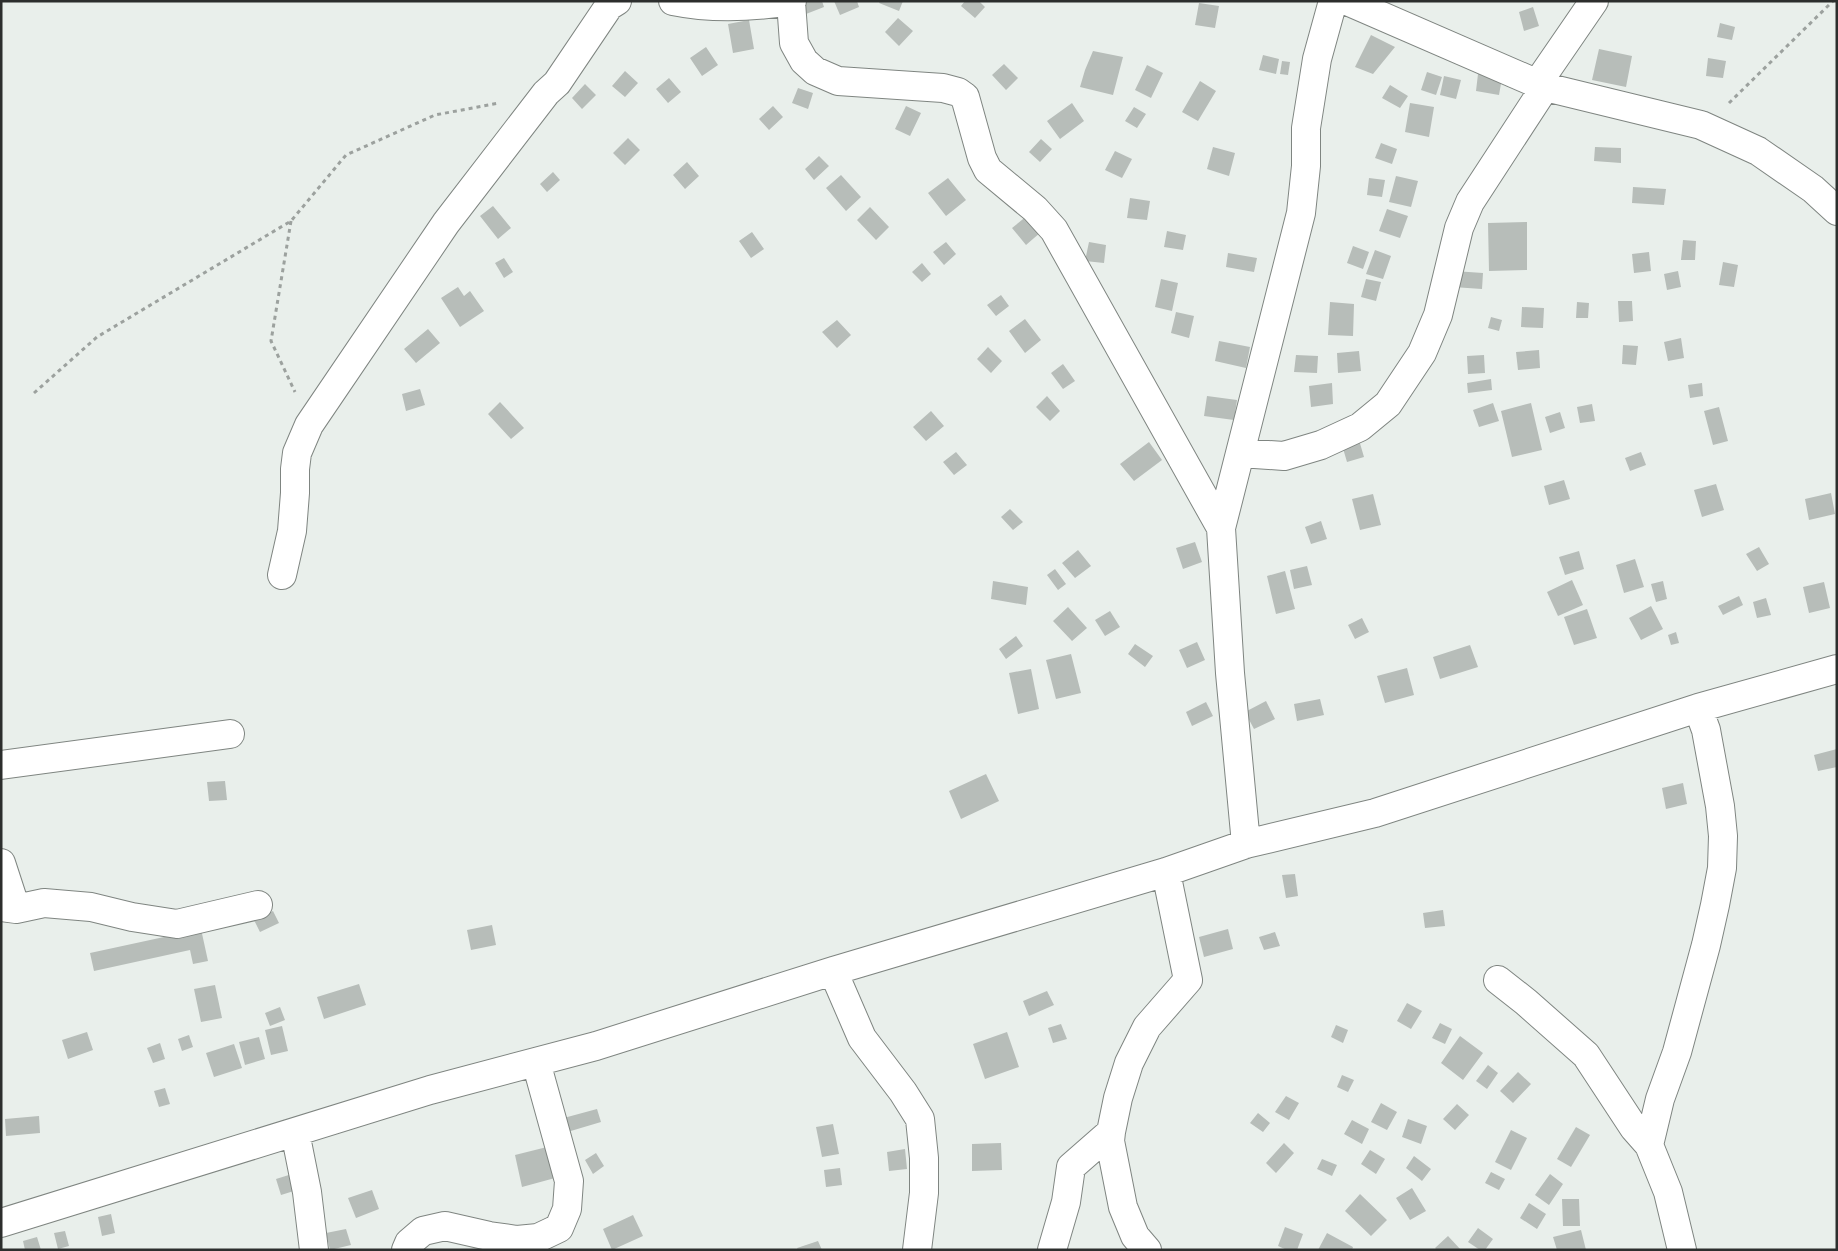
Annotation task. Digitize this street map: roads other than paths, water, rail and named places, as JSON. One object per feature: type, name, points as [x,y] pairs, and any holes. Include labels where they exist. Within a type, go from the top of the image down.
[{"type":"street","points":[[673,1],[708,6],[792,1],[794,43],[804,61],[815,71],[838,80],[943,88],[958,92],[965,97],[982,158],[988,170],[1035,209],[1054,230],[1221,528]]},
{"type":"street","points":[[1246,844],[1230,673],[1221,528],[1301,213],[1306,166],[1306,128],[1317,60],[1332,1]]},
{"type":"street","points":[[1347,1],[1541,85],[1701,125],[1758,151],[1813,189],[1837,211]]},
{"type":"street","points":[[1240,453],[1284,456],[1321,445],[1360,427],[1388,404],[1422,353],[1438,315],[1459,228],[1470,202],[1594,1]]},
{"type":"street","points":[[282,575],[292,531],[296,453],[309,425],[446,223],[546,93],[557,83],[608,3]]},
{"type":"street","points":[[1,1223],[430,1090],[596,1046],[833,971],[1166,872],[1246,844],[1375,813],[1698,708],[1837,669]]},
{"type":"street","points":[[1649,1145],[1660,1099],[1677,1052],[1706,944],[1722,868],[1723,836],[1720,806],[1706,730],[1698,708]]},
{"type":"street","points":[[1,765],[230,734]]},
{"type":"street","points":[[1,863],[8,908],[44,903],[91,907],[132,917],[177,924],[258,905]]},
{"type":"street","points":[[1147,1250],[1135,1236],[1123,1207],[1110,1141],[1118,1098],[1129,1063],[1147,1027],[1188,980],[1166,872]]},
{"type":"street","points":[[833,971],[862,1038],[903,1092],[920,1119],[924,1193],[917,1250]]},
{"type":"street","points":[[1498,980],[1586,1055],[1634,1128],[1649,1145],[1668,1192],[1682,1250]]},
{"type":"street","points":[[406,1250],[409,1243],[423,1231],[445,1226],[517,1240],[538,1238],[559,1228],[567,1209],[569,1181],[536,1062]]},
{"type":"street","points":[[295,1132],[307,1192],[314,1250]]},
{"type":"street","points":[[1052,1250],[1066,1202],[1071,1167],[1111,1132]]}]
